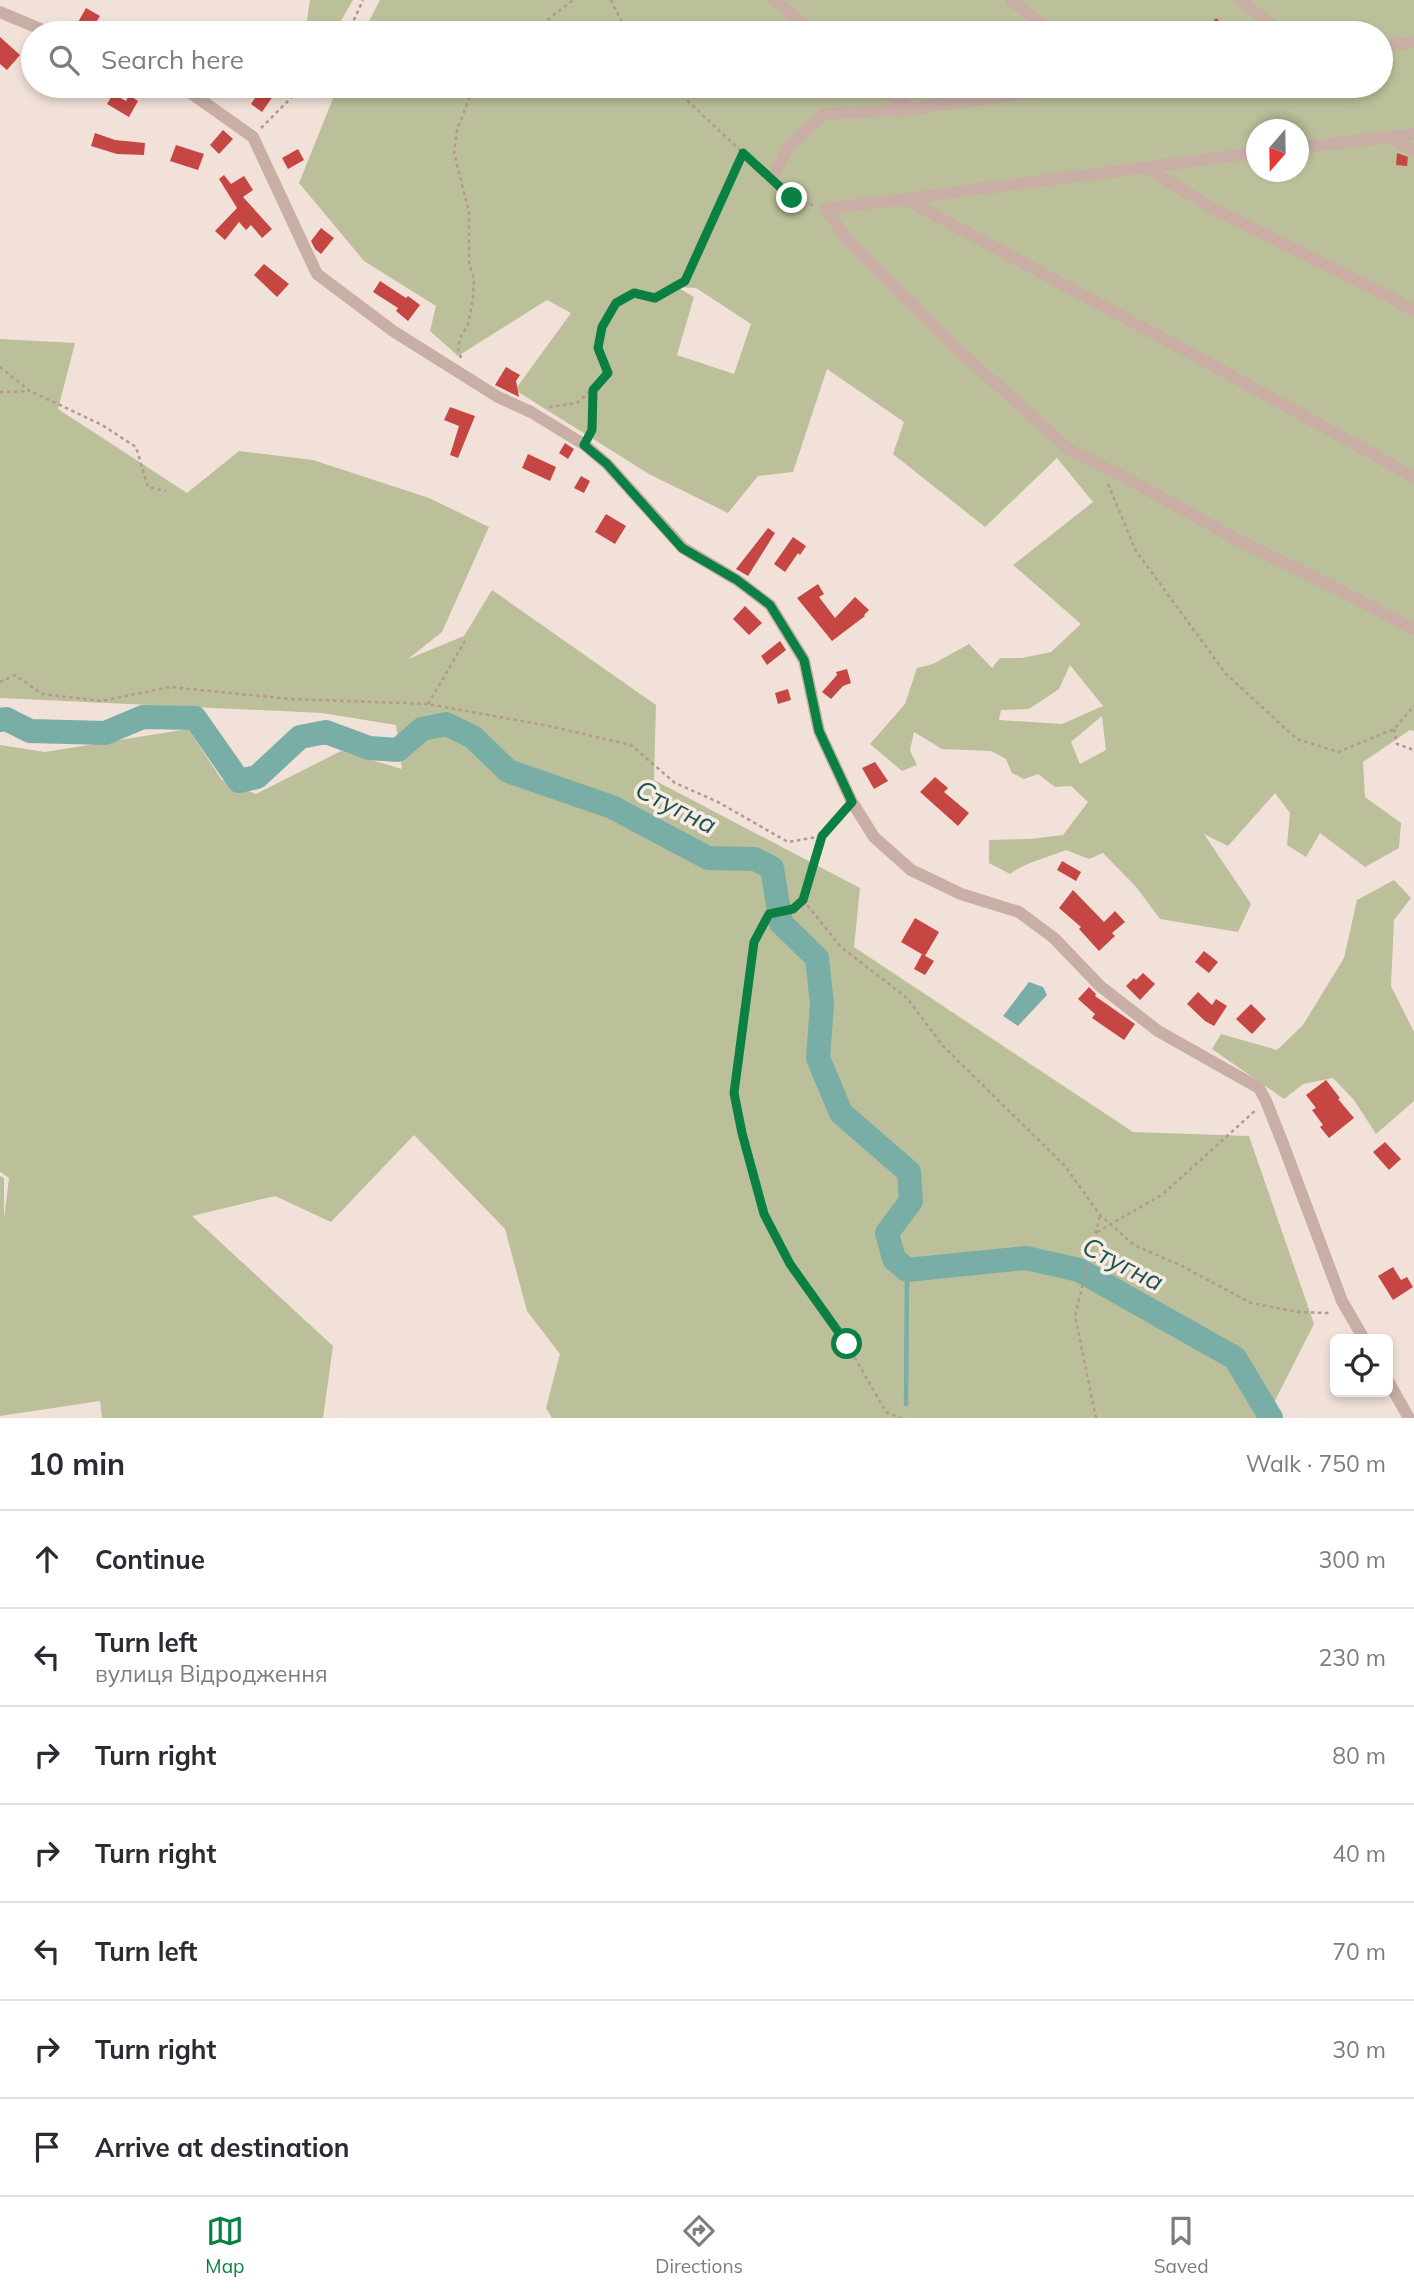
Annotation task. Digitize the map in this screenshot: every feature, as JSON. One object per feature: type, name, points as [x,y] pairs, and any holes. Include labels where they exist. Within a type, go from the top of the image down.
[{"type":"street","points":[[774,0],[800,21]]},
{"type":"street","points":[[1011,0],[1038,21]]},
{"type":"street","points":[[1240,0],[1267,21]]},
{"type":"street","points":[[0,12],[21,21]]},
{"type":"street","points":[[1393,45],[1414,42]]},
{"type":"street","points":[[198,98],[253,137],[317,274],[393,331],[498,397],[531,412],[584,445],[607,464],[682,548],[737,580],[770,605],[804,660],[819,731],[852,802],[874,837],[911,870],[961,894],[1019,912],[1054,938],[1100,986],[1158,1031],[1259,1088],[1342,1301],[1361,1334]]},
{"type":"street","points":[[895,98],[910,110]]},
{"type":"street","points":[[771,180],[789,146],[824,114],[910,110],[999,98]]},
{"type":"street","points":[[1309,147],[1414,134]]},
{"type":"street","points":[[1389,137],[1414,151]]},
{"type":"street","points":[[1246,154],[827,209],[848,241],[966,356],[1070,450],[1236,539],[1414,629]]},
{"type":"street","points":[[1146,168],[1214,209],[1414,311]]},
{"type":"street","points":[[905,199],[1414,477]]},
{"type":"street","points":[[1393,1390],[1409,1418]]},
{"type":"path","points":[[353,21],[363,0]]},
{"type":"path","points":[[546,21],[573,0]]},
{"type":"path","points":[[611,0],[621,21]]},
{"type":"path","points":[[253,137],[291,98]]},
{"type":"path","points":[[461,358],[458,348],[468,325],[474,279],[469,262],[469,212],[454,153],[457,130],[469,98]]},
{"type":"path","points":[[685,98],[792,198],[827,209]]},
{"type":"path","points":[[531,412],[577,403],[608,373],[598,348],[602,327],[616,303],[634,293],[655,298],[685,281],[743,153]]},
{"type":"path","points":[[0,367],[30,391],[102,425],[136,447],[148,487],[166,491]]},
{"type":"path","points":[[584,445],[592,430],[593,390]]},
{"type":"path","points":[[0,392],[30,391]]},
{"type":"path","points":[[1102,466],[1136,551],[1226,674],[1297,739],[1338,752],[1394,729],[1414,706]]},
{"type":"path","points":[[428,704],[464,641]]},
{"type":"path","points":[[0,682],[15,676],[42,694],[101,701],[170,687],[290,699],[428,704],[554,727],[631,745],[675,783],[718,802],[788,842],[822,836]]},
{"type":"path","points":[[1394,729],[1397,744],[1414,750]]},
{"type":"path","points":[[852,802],[822,836],[803,900],[793,909],[769,914],[754,942],[734,1093],[764,1214],[790,1264],[847,1344],[886,1412],[901,1418]]},
{"type":"path","points":[[803,900],[841,947],[907,998],[943,1046],[1065,1166],[1100,1215],[1134,1245],[1182,1266],[1251,1303],[1298,1312],[1327,1313],[1342,1301]]},
{"type":"path","points":[[1097,1231],[1163,1194],[1266,1101]]},
{"type":"path","points":[[1097,1418],[1075,1316],[1100,1215]]},
{"type":"green space","points":[[310,0],[353,0],[341,21],[307,21]]},
{"type":"green space","points":[[380,0],[1414,0],[1414,731],[1410,730],[1363,762],[1365,797],[1401,823],[1399,848],[1365,867],[1320,833],[1306,857],[1287,845],[1290,813],[1275,793],[1228,846],[1204,834],[1251,904],[1238,932],[1160,919],[1137,888],[1103,853],[1089,859],[1066,850],[1030,863],[1010,874],[989,863],[989,840],[1063,835],[1088,802],[1071,786],[1055,787],[1038,774],[1024,779],[1012,773],[1006,759],[991,751],[942,749],[914,732],[910,750],[917,765],[902,771],[870,744],[905,704],[917,668],[933,664],[969,644],[992,668],[1000,658],[1022,658],[1051,652],[1081,624],[1013,565],[1093,502],[1057,458],[985,527],[893,454],[904,422],[827,369],[793,472],[758,476],[728,513],[649,474],[515,390],[571,313],[547,300],[458,356],[430,331],[436,306],[364,261],[299,183],[333,98],[1393,98],[1393,21],[369,21]],"holes":[[[677,287],[696,288],[751,324],[734,374],[677,355],[694,297]],[[1070,665],[1103,706],[1062,724],[999,720],[1001,710],[1029,709],[1059,689]],[[1102,716],[1106,750],[1080,764],[1071,742]]]},
{"type":"green space","points":[[0,339],[75,343],[58,409],[187,493],[239,451],[313,460],[429,498],[489,527],[442,632],[408,659],[464,636],[492,590],[656,705],[654,780],[860,888],[854,947],[1133,1132],[1249,1136],[1314,1324],[1266,1418],[552,1418],[546,1408],[560,1354],[527,1311],[505,1229],[414,1135],[331,1222],[275,1196],[192,1216],[333,1346],[323,1418],[102,1418],[100,1401],[0,1416],[0,1176],[4,1178],[4,1219],[9,1178],[0,1172],[0,745],[45,752],[188,729],[222,780],[256,794],[341,751],[402,769],[396,725],[322,713],[0,698]]},
{"type":"green space","points":[[1394,880],[1411,898],[1394,920],[1391,986],[1414,1032],[1414,1101],[1376,1134],[1354,1100],[1333,1078],[1303,1084],[1284,1099],[1212,1049],[1221,1034],[1277,1050],[1303,1025],[1344,958],[1357,900]]},
{"type":"water","points":[[1029,982],[1043,987],[1047,995],[1018,1026],[1003,1016]]},
{"type":"building","points":[[86,8],[100,16],[97,21],[79,21]]},
{"type":"building","points":[[0,37],[20,55],[7,70],[0,64]]},
{"type":"building","points":[[111,98],[126,101],[128,98],[134,98],[138,101],[129,117],[107,104]]},
{"type":"building","points":[[255,98],[272,98],[262,112],[251,104]]},
{"type":"building","points":[[223,130],[233,139],[219,154],[210,145]]},
{"type":"building","points":[[95,133],[115,140],[145,143],[144,155],[117,154],[91,146]]},
{"type":"building","points":[[176,145],[204,154],[198,170],[170,161]]},
{"type":"building","points":[[298,149],[304,160],[288,169],[282,158]]},
{"type":"building","points":[[1397,153],[1408,157],[1407,166],[1396,165]]},
{"type":"building","points":[[224,175],[231,184],[244,176],[253,190],[243,197],[272,229],[262,238],[251,225],[246,230],[239,222],[225,240],[215,231],[237,208],[219,179]]},
{"type":"building","points":[[321,228],[334,238],[321,254],[311,241]]},
{"type":"building","points":[[264,264],[289,284],[277,297],[254,275]]},
{"type":"building","points":[[380,281],[420,305],[408,321],[396,311],[398,308],[373,292]]},
{"type":"building","points":[[506,367],[520,375],[516,381],[519,397],[495,385]]},
{"type":"building","points":[[450,407],[475,416],[458,458],[450,455],[459,426],[444,420]]},
{"type":"building","points":[[565,443],[574,449],[568,459],[559,453]]},
{"type":"building","points":[[528,454],[556,467],[550,481],[522,468]]},
{"type":"building","points":[[581,476],[590,481],[584,493],[574,488]]},
{"type":"building","points":[[606,514],[626,526],[615,544],[595,532]]},
{"type":"building","points":[[768,528],[775,533],[748,576],[736,569]]},
{"type":"building","points":[[793,537],[806,546],[785,572],[774,564]]},
{"type":"building","points":[[818,584],[824,594],[819,597],[835,618],[855,597],[869,610],[832,641],[797,598]]},
{"type":"building","points":[[745,606],[762,623],[749,635],[733,619]]},
{"type":"building","points":[[780,641],[786,650],[767,665],[761,656]]},
{"type":"building","points":[[847,669],[851,683],[843,686],[831,699],[822,692],[837,675],[836,672]]},
{"type":"building","points":[[788,689],[791,700],[778,704],[775,693]]},
{"type":"building","points":[[875,762],[888,781],[874,789],[862,768]]},
{"type":"building","points":[[935,777],[948,788],[944,792],[969,813],[958,826],[920,792]]},
{"type":"building","points":[[1062,861],[1081,872],[1076,881],[1057,870]]},
{"type":"building","points":[[1073,890],[1104,922],[1115,911],[1125,922],[1112,933],[1115,936],[1099,951],[1079,929],[1081,927],[1059,908]]},
{"type":"building","points":[[915,918],[939,932],[925,956],[901,942]]},
{"type":"building","points":[[1204,951],[1218,962],[1209,973],[1195,962]]},
{"type":"building","points":[[922,954],[934,961],[925,975],[914,969]]},
{"type":"building","points":[[1143,973],[1155,984],[1140,1000],[1126,986]]},
{"type":"building","points":[[1089,987],[1095,996],[1135,1024],[1124,1040],[1092,1018],[1095,1014],[1078,999]]},
{"type":"building","points":[[1198,992],[1212,1005],[1216,999],[1227,1006],[1214,1026],[1187,1004]]},
{"type":"building","points":[[1251,1004],[1266,1019],[1252,1034],[1236,1019]]},
{"type":"building","points":[[1326,1080],[1354,1118],[1329,1138],[1320,1127],[1323,1125],[1312,1110],[1316,1108],[1306,1095]]},
{"type":"building","points":[[1385,1142],[1401,1159],[1389,1170],[1373,1152]]},
{"type":"building","points":[[1393,1267],[1401,1280],[1407,1277],[1413,1287],[1393,1300],[1378,1276]]},
{"type":"waterway","name":"Стугна","points":[[0,720],[6,719],[30,731],[105,733],[143,717],[195,718],[239,781],[257,777],[300,737],[326,732],[369,748],[398,750],[422,729],[446,724],[473,737],[508,771],[612,807],[708,858],[755,859],[772,868],[781,923],[817,958],[822,1004],[818,1058],[841,1113],[909,1172],[911,1201],[887,1233],[894,1259],[907,1270],[1026,1258],[1079,1270],[1235,1358],[1271,1418]]},
{"type":"waterway","points":[[906,1404],[907,1270]]},
{"type":"route","points":[[792,198],[743,153],[685,281],[655,298],[634,293],[616,303],[602,327],[598,348],[608,373],[593,390],[592,430],[584,445],[607,464],[682,548],[737,580],[770,605],[804,660],[819,731],[852,802],[822,836],[803,900],[793,909],[769,914],[754,942],[734,1093],[764,1214],[790,1264],[847,1344]]}]
